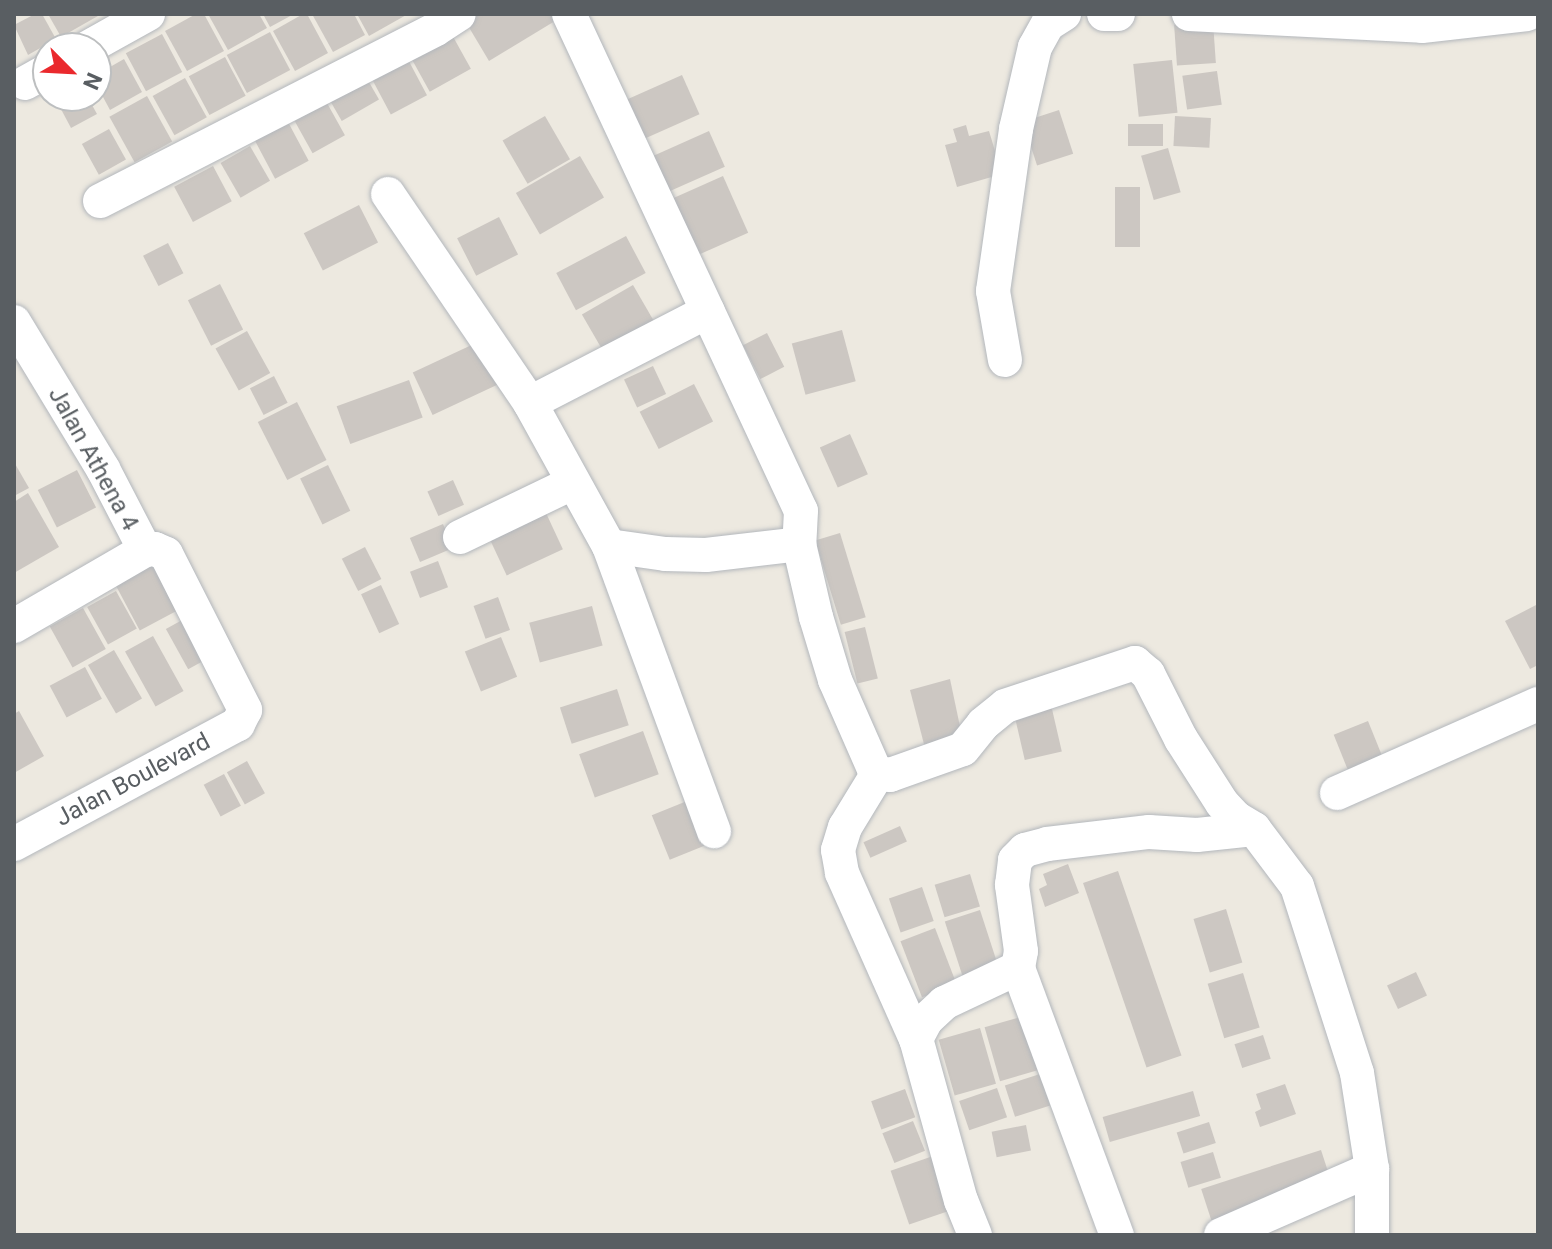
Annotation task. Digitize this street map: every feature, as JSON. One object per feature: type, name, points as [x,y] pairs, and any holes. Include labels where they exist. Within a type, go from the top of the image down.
[{"type":"street","points":[[112,34],[148,14]]},
{"type":"street","points":[[569,14],[801,511],[799,544],[835,680],[878,773]]},
{"type":"street","points":[[1005,360],[993,291],[1016,129],[1035,47],[1048,24],[1064,14]]},
{"type":"street","points":[[1104,14],[1118,14]]},
{"type":"street","points":[[1189,14],[1422,26],[1527,14]]},
{"type":"street","points":[[100,201],[441,19]]},
{"type":"street","points":[[388,194],[530,403],[609,546],[714,831]]},
{"type":"street","points":[[530,403],[708,311]]},
{"type":"street","name":"Jalan Athena 4","points":[[14,322],[103,469],[145,550],[155,549],[166,554],[245,710]]},
{"type":"street","points":[[460,537],[572,483]]},
{"type":"street","points":[[609,546],[665,554],[706,555],[799,544]]},
{"type":"street","points":[[14,626],[145,550]]},
{"type":"street","points":[[878,773],[890,775],[963,749],[983,724],[1005,706],[1135,663],[1148,674],[1181,739],[1222,803],[1236,818],[1254,829],[1297,886],[1357,1073],[1372,1169],[1372,1235]]},
{"type":"street","points":[[1337,793],[1538,704]]},
{"type":"street","name":"Jalan Boulevard","points":[[14,844],[238,724],[245,710]]},
{"type":"street","points":[[878,773],[845,827],[838,850],[842,873],[916,1039],[961,1201],[975,1235]]},
{"type":"street","points":[[1117,1235],[1018,968],[1021,951],[1012,885],[1015,860],[1025,850],[1047,844],[1149,832],[1197,835],[1254,829]]},
{"type":"street","points":[[916,1039],[926,1020],[944,1003],[1018,968]]},
{"type":"street","points":[[1221,1235],[1372,1169]]},
{"type":"building","points":[[35,14],[42,14],[52,32],[32,32],[32,53],[28,55],[14,25]]},
{"type":"building","points":[[48,14],[98,16],[70,32],[58,32]]},
{"type":"building","points":[[196,14],[204,14],[224,51],[187,71],[165,31]]},
{"type":"building","points":[[208,14],[259,14],[267,28],[228,50]]},
{"type":"building","points":[[263,14],[294,14],[270,27]]},
{"type":"building","points":[[307,14],[328,53],[295,71],[273,31]]},
{"type":"building","points":[[312,14],[354,14],[365,35],[333,52]]},
{"type":"building","points":[[357,14],[408,14],[369,36]]},
{"type":"building","points":[[473,14],[551,14],[555,21],[489,61],[464,19]]},
{"type":"building","points":[[1213,22],[1216,63],[1177,66],[1174,25]]},
{"type":"building","points":[[270,32],[290,70],[247,93],[227,55]]},
{"type":"building","points":[[451,33],[471,69],[430,92],[410,56]]},
{"type":"building","points":[[162,34],[182,72],[146,91],[126,53]]},
{"type":"building","points":[[404,52],[427,95],[391,115],[368,71]]},
{"type":"building","points":[[225,57],[246,96],[209,115],[189,76]]},
{"type":"building","points":[[124,59],[142,92],[112,109],[112,66]]},
{"type":"building","points":[[1172,60],[1178,113],[1139,117],[1133,64]]},
{"type":"building","points":[[362,70],[379,99],[342,121],[325,92]]},
{"type":"building","points":[[1217,71],[1222,105],[1187,110],[1182,76]]},
{"type":"building","points":[[682,75],[699,114],[641,140],[624,101]]},
{"type":"building","points":[[185,78],[207,117],[174,135],[153,96]]},
{"type":"building","points":[[147,96],[172,141],[135,162],[109,117]]},
{"type":"building","points":[[327,103],[345,135],[313,153],[295,121]]},
{"type":"building","points":[[1059,110],[1073,154],[1037,165],[1023,122]]},
{"type":"building","points":[[62,112],[96,112],[97,114],[71,128]]},
{"type":"building","points":[[545,116],[570,159],[528,184],[503,141]]},
{"type":"building","points":[[1175,116],[1211,118],[1209,148],[1173,146]]},
{"type":"building","points":[[288,122],[309,161],[275,179],[254,140]]},
{"type":"building","points":[[1128,124],[1163,124],[1163,146],[1128,146]]},
{"type":"building","points":[[966,125],[969,136],[989,131],[1002,174],[957,187],[945,145],[957,142],[953,129]]},
{"type":"building","points":[[109,129],[126,160],[99,175],[82,144]]},
{"type":"building","points":[[709,131],[725,167],[663,194],[647,159]]},
{"type":"building","points":[[250,146],[270,181],[241,198],[221,163]]},
{"type":"building","points":[[1168,148],[1181,192],[1154,200],[1141,156]]},
{"type":"building","points":[[580,156],[604,198],[540,235],[516,193]]},
{"type":"building","points":[[213,166],[232,201],[193,222],[174,187]]},
{"type":"building","points":[[723,176],[748,233],[694,257],[669,200]]},
{"type":"building","points":[[1115,187],[1140,187],[1140,247],[1115,247]]},
{"type":"building","points":[[359,205],[378,242],[323,271],[304,233]]},
{"type":"building","points":[[499,217],[518,254],[476,276],[457,238]]},
{"type":"building","points":[[626,236],[646,273],[576,310],[556,273]]},
{"type":"building","points":[[168,243],[183,273],[158,286],[143,256]]},
{"type":"building","points":[[220,284],[243,329],[211,346],[188,300]]},
{"type":"building","points":[[633,285],[655,323],[604,353],[582,314]]},
{"type":"building","points":[[842,330],[856,381],[805,395],[792,343]]},
{"type":"building","points":[[247,331],[270,373],[239,390],[216,348]]},
{"type":"building","points":[[767,333],[784,367],[760,379],[743,345]]},
{"type":"building","points":[[478,342],[498,385],[433,415],[413,372]]},
{"type":"building","points":[[653,366],[666,394],[637,408],[624,380]]},
{"type":"building","points":[[274,376],[288,403],[264,415],[250,388]]},
{"type":"building","points":[[409,380],[423,418],[350,444],[337,406]]},
{"type":"building","points":[[694,384],[713,421],[659,449],[640,412]]},
{"type":"building","points":[[297,402],[327,460],[287,480],[258,422]]},
{"type":"building","points":[[850,434],[868,474],[838,488],[820,447]]},
{"type":"building","points":[[14,462],[29,488],[14,496]]},
{"type":"building","points":[[328,465],[350,511],[322,524],[300,479]]},
{"type":"building","points":[[77,470],[96,507],[57,527],[38,490]]},
{"type":"building","points":[[453,480],[464,505],[438,516],[427,491]]},
{"type":"building","points":[[28,493],[59,547],[14,573],[14,502]]},
{"type":"building","points":[[546,513],[563,549],[507,575],[490,539]]},
{"type":"building","points":[[443,524],[453,548],[420,562],[410,538]]},
{"type":"building","points":[[840,533],[866,617],[841,625],[815,541]]},
{"type":"building","points":[[365,547],[381,579],[358,591],[342,559]]},
{"type":"building","points":[[159,558],[185,607],[140,631],[114,582]]},
{"type":"building","points":[[438,561],[448,587],[420,598],[410,572]]},
{"type":"building","points":[[381,585],[399,624],[379,633],[361,594]]},
{"type":"building","points":[[116,591],[137,629],[108,645],[87,607]]},
{"type":"building","points":[[498,597],[510,630],[486,639],[474,606]]},
{"type":"building","points":[[1538,604],[1538,665],[1530,669],[1505,621]]},
{"type":"building","points":[[592,606],[603,646],[540,662],[529,623]]},
{"type":"building","points":[[83,608],[106,649],[73,668],[50,626]]},
{"type":"building","points":[[193,614],[215,654],[188,669],[166,629]]},
{"type":"building","points":[[865,627],[878,678],[857,684],[845,632]]},
{"type":"building","points":[[153,636],[184,691],[156,707],[125,652]]},
{"type":"building","points":[[501,637],[517,677],[481,691],[465,652]]},
{"type":"building","points":[[114,650],[142,698],[116,713],[88,665]]},
{"type":"building","points":[[85,667],[102,699],[67,718],[50,686]]},
{"type":"building","points":[[950,679],[962,736],[926,752],[910,690]]},
{"type":"building","points":[[617,689],[629,725],[572,744],[560,708]]},
{"type":"building","points":[[1049,696],[1062,752],[1025,760],[1012,705]]},
{"type":"building","points":[[19,711],[44,756],[14,773],[14,714]]},
{"type":"building","points":[[1368,721],[1388,770],[1354,784],[1334,735]]},
{"type":"building","points":[[643,731],[659,774],[595,797],[579,754]]},
{"type":"building","points":[[247,761],[265,793],[245,805],[227,772]]},
{"type":"building","points":[[224,774],[241,806],[221,817],[204,785]]},
{"type":"building","points":[[687,801],[705,846],[670,860],[652,815]]},
{"type":"building","points":[[900,826],[907,842],[870,858],[863,842]]},
{"type":"building","points":[[1068,864],[1079,893],[1045,907],[1039,889],[1047,885],[1043,874]]},
{"type":"building","points":[[1118,871],[1181,1055],[1147,1067],[1083,883]]},
{"type":"building","points":[[970,874],[980,907],[945,917],[935,885]]},
{"type":"building","points":[[922,887],[934,921],[901,932],[889,898]]},
{"type":"building","points":[[1226,909],[1242,963],[1210,972],[1193,919]]},
{"type":"building","points":[[980,910],[999,967],[963,978],[945,921]]},
{"type":"building","points":[[935,928],[957,984],[922,997],[900,941]]},
{"type":"building","points":[[1416,972],[1427,996],[1398,1009],[1387,986]]},
{"type":"building","points":[[1243,973],[1260,1028],[1224,1038],[1208,984]]},
{"type":"building","points":[[1024,1016],[1039,1070],[1000,1081],[985,1027]]},
{"type":"building","points":[[980,1028],[996,1084],[955,1096],[939,1040]]},
{"type":"building","points":[[1263,1035],[1271,1059],[1242,1068],[1234,1044]]},
{"type":"building","points":[[1040,1074],[1050,1105],[1015,1117],[1005,1085]]},
{"type":"building","points":[[1285,1084],[1296,1114],[1260,1127],[1255,1112],[1261,1109],[1256,1094]]},
{"type":"building","points":[[997,1088],[1007,1117],[969,1130],[959,1101]]},
{"type":"building","points":[[905,1089],[915,1117],[881,1130],[871,1101]]},
{"type":"building","points":[[1193,1091],[1200,1116],[1110,1142],[1103,1117]]},
{"type":"building","points":[[913,1121],[925,1151],[894,1163],[882,1133]]},
{"type":"building","points":[[1209,1122],[1216,1143],[1183,1153],[1177,1133]]},
{"type":"building","points":[[1026,1125],[1031,1151],[997,1157],[992,1132]]},
{"type":"building","points":[[1321,1150],[1332,1183],[1212,1222],[1201,1189]]},
{"type":"building","points":[[1213,1152],[1221,1178],[1188,1188],[1180,1162]]},
{"type":"building","points":[[936,1155],[955,1209],[909,1225],[891,1171]]}]
